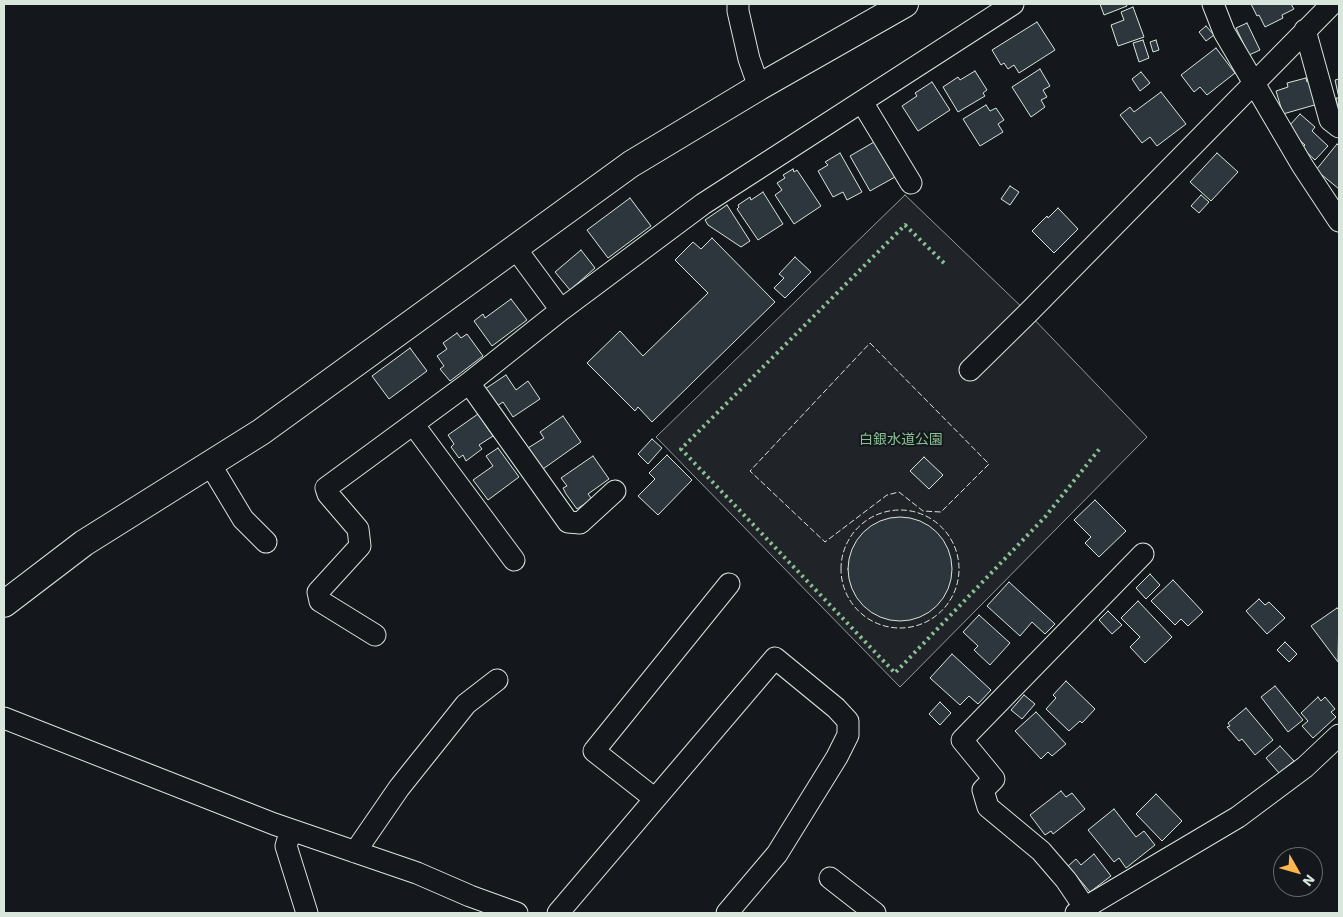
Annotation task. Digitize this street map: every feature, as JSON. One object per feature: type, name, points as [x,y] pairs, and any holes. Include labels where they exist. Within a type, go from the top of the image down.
[{"type":"street","points":[[738,4],[749,59],[760,87]]},
{"type":"street","points":[[4,604],[84,543],[261,432],[631,164],[905,4]]},
{"type":"street","points":[[375,635],[320,600],[318,592],[360,546],[358,529],[328,494],[326,488],[469,383],[561,310],[704,204],[1013,4]]},
{"type":"street","points":[[1213,4],[1224,32],[1302,165],[1339,221]]},
{"type":"street","points":[[970,370],[1332,4]]},
{"type":"street","points":[[1305,30],[1330,120],[1339,127]]},
{"type":"street","points":[[862,102],[911,183]]},
{"type":"street","points":[[516,248],[561,310]]},
{"type":"street","points":[[469,383],[568,522],[580,523],[615,491]]},
{"type":"street","points":[[413,424],[514,560]]},
{"type":"street","points":[[210,464],[243,519],[266,542]]},
{"type":"street","points":[[1144,554],[962,740],[994,779],[983,790],[988,807],[1041,851],[1066,880],[1080,910],[1238,817],[1305,767],[1339,735]]},
{"type":"street","points":[[655,800],[594,751],[730,584]]},
{"type":"street","points":[[558,913],[775,658],[836,708],[848,721],[848,736],[837,757],[776,854],[727,913]]},
{"type":"street","points":[[355,852],[399,788],[466,704],[497,680]]},
{"type":"street","points":[[4,718],[291,830],[417,873],[470,896],[517,913]]},
{"type":"street","points":[[291,830],[286,846],[307,913]]},
{"type":"street","points":[[830,878],[875,913]]},
{"type":"green space","name":"白銀水道公園","points":[[905,195],[1028,313],[1147,437],[900,687],[656,437]]},
{"type":"building","points":[[1100,4],[1126,4],[1127,6],[1104,15]]},
{"type":"building","points":[[1251,4],[1291,4],[1294,9],[1282,15],[1283,18],[1265,27]]},
{"type":"building","points":[[1133,7],[1144,37],[1118,46],[1111,25],[1124,20],[1121,12]]},
{"type":"building","points":[[1037,22],[1055,50],[1019,73],[1014,65],[1008,69],[1004,63],[1001,65],[992,50]]},
{"type":"building","points":[[1247,23],[1260,50],[1249,55],[1236,28]]},
{"type":"building","points":[[1206,26],[1214,35],[1206,41],[1199,32]]},
{"type":"building","points":[[1143,40],[1149,58],[1139,62],[1133,43]]},
{"type":"building","points":[[1156,40],[1159,50],[1153,52],[1150,42]]},
{"type":"building","points":[[1216,48],[1235,73],[1207,95],[1200,87],[1194,92],[1181,75]]},
{"type":"building","points":[[1040,69],[1050,86],[1043,90],[1047,97],[1041,100],[1045,107],[1031,117],[1012,87]]},
{"type":"building","points":[[975,71],[987,90],[983,93],[985,96],[958,112],[943,87],[958,77],[960,80]]},
{"type":"building","points":[[1141,72],[1150,83],[1140,91],[1132,79]]},
{"type":"building","points":[[1306,78],[1307,82],[1311,80],[1318,104],[1283,114],[1276,91],[1288,87],[1287,83]]},
{"type":"building","points":[[1339,79],[1339,98],[1335,80]]},
{"type":"building","points":[[932,82],[950,110],[918,131],[902,106],[917,96],[915,93]]},
{"type":"building","points":[[1161,92],[1186,124],[1157,146],[1150,137],[1142,143],[1120,115],[1130,107],[1134,112]]},
{"type":"building","points":[[1336,98],[1339,98],[1339,115]]},
{"type":"building","points":[[986,105],[990,111],[996,108],[1004,120],[998,124],[1003,132],[980,146],[963,119]]},
{"type":"building","points":[[1300,114],[1315,127],[1312,131],[1328,146],[1315,160],[1302,148],[1305,145],[1294,135],[1296,133],[1289,126]]},
{"type":"building","points":[[874,142],[895,177],[870,191],[850,156]]},
{"type":"building","points":[[1337,144],[1339,146],[1339,189],[1316,170]]},
{"type":"building","points":[[840,153],[862,192],[847,200],[843,192],[833,197],[818,171],[828,165],[825,162]]},
{"type":"building","points":[[1217,153],[1238,172],[1211,201],[1190,182]]},
{"type":"building","points":[[793,169],[794,172],[797,170],[821,206],[794,224],[775,195],[782,190],[777,183],[785,178],[783,175]]},
{"type":"building","points":[[1010,186],[1019,192],[1010,205],[1001,199]]},
{"type":"building","points":[[763,192],[783,224],[758,240],[737,209],[738,205],[750,197],[751,200]]},
{"type":"building","points":[[1201,195],[1209,202],[1199,213],[1191,206]]},
{"type":"building","points":[[630,198],[651,226],[608,258],[587,230]]},
{"type":"building","points":[[727,205],[750,241],[741,247],[708,225],[705,220]]},
{"type":"building","points":[[1058,208],[1078,229],[1054,253],[1032,231]]},
{"type":"building","points":[[712,238],[775,302],[652,422],[638,407],[635,411],[587,363],[620,331],[643,356],[708,293],[675,260],[693,242],[701,249]]},
{"type":"building","points":[[581,250],[595,268],[570,290],[555,272]]},
{"type":"building","points":[[795,257],[811,272],[785,298],[774,288],[784,278],[779,274]]},
{"type":"building","points":[[511,299],[527,320],[492,346],[474,321],[483,314],[485,318]]},
{"type":"building","points":[[457,333],[461,338],[467,334],[483,356],[450,381],[440,369],[444,366],[437,356],[447,349],[443,343]]},
{"type":"building","points":[[410,348],[427,371],[389,399],[372,376]]},
{"type":"building","points":[[506,375],[516,390],[528,381],[540,399],[513,417],[503,402],[497,406],[485,389]]},
{"type":"building","points":[[478,414],[493,436],[479,445],[482,449],[466,461],[463,455],[459,458],[451,447],[454,444],[448,435]]},
{"type":"building","points":[[563,416],[581,442],[543,469],[528,448],[544,438],[540,432]]},
{"type":"building","points":[[652,439],[662,448],[648,464],[638,454]]},
{"type":"building","points":[[498,448],[519,477],[488,500],[473,480],[493,466],[486,456]]},
{"type":"building","points":[[667,455],[692,480],[658,515],[638,496],[655,479],[649,473]]},
{"type":"building","points":[[593,456],[609,479],[588,494],[592,499],[577,509],[566,494],[563,488],[567,486],[561,478]]},
{"type":"building","points":[[924,457],[943,475],[929,489],[910,471]]},
{"type":"building","points":[[1095,500],[1126,531],[1099,557],[1085,543],[1091,537],[1074,520]]},
{"type":"building","points":[[900,517],[920,521],[937,532],[948,549],[952,569],[948,589],[937,606],[920,617],[900,621],[880,617],[863,606],[852,589],[848,569],[852,549],[863,532],[880,521]]},
{"type":"building","points":[[1150,574],[1160,585],[1146,599],[1136,588]]},
{"type":"building","points":[[1173,580],[1203,612],[1188,626],[1181,619],[1175,625],[1151,601]]},
{"type":"building","points":[[1009,582],[1055,624],[1045,634],[1032,622],[1020,636],[987,606]]},
{"type":"building","points":[[1259,599],[1265,605],[1269,602],[1285,618],[1267,634],[1246,611]]},
{"type":"building","points":[[1138,601],[1172,637],[1145,663],[1130,647],[1140,637],[1121,618]]},
{"type":"building","points":[[1337,608],[1339,610],[1338,662],[1311,626]]},
{"type":"building","points":[[1108,611],[1122,625],[1112,634],[1099,620]]},
{"type":"building","points":[[979,615],[1010,643],[990,665],[974,650],[978,646],[963,632]]},
{"type":"building","points":[[1285,642],[1297,654],[1289,662],[1277,650]]},
{"type":"building","points":[[952,654],[991,690],[978,704],[969,696],[960,705],[930,678]]},
{"type":"building","points":[[1066,681],[1095,709],[1082,723],[1080,721],[1069,731],[1046,709],[1056,698],[1053,695]]},
{"type":"building","points":[[1275,686],[1303,720],[1288,732],[1261,697]]},
{"type":"building","points":[[1024,695],[1035,704],[1022,719],[1011,710]]},
{"type":"building","points":[[1318,697],[1321,701],[1325,697],[1335,709],[1331,712],[1336,717],[1313,738],[1302,726],[1308,721],[1301,713]]},
{"type":"building","points":[[940,702],[951,713],[940,725],[929,714]]},
{"type":"building","points":[[1246,708],[1273,740],[1255,755],[1242,739],[1239,741],[1227,727],[1230,726],[1228,723]]},
{"type":"building","points":[[1036,712],[1066,744],[1052,756],[1048,752],[1041,759],[1015,731]]},
{"type":"building","points":[[1280,746],[1294,761],[1279,773],[1266,758]]},
{"type":"building","points":[[1061,791],[1066,797],[1072,793],[1085,809],[1053,834],[1051,831],[1045,835],[1030,815]]},
{"type":"building","points":[[1156,794],[1182,821],[1162,841],[1136,814]]},
{"type":"building","points":[[1114,809],[1136,837],[1144,831],[1155,845],[1126,868],[1119,858],[1114,862],[1088,830]]},
{"type":"building","points":[[1094,854],[1111,876],[1090,892],[1068,866],[1076,859],[1081,865]]},
{"type":"hedge","points":[[944,263],[905,225],[681,449],[895,673],[1045,517],[1101,447]]},
{"type":"fence","points":[[870,343],[989,464],[941,512],[923,511],[899,492],[887,495],[825,542],[750,471],[870,343]]},
{"type":"fence","points":[[900,510],[923,515],[942,527],[954,546],[959,569],[954,592],[942,611],[923,623],[900,628],[877,623],[858,611],[846,592],[841,569],[846,546],[858,527],[877,515],[900,510]]}]
